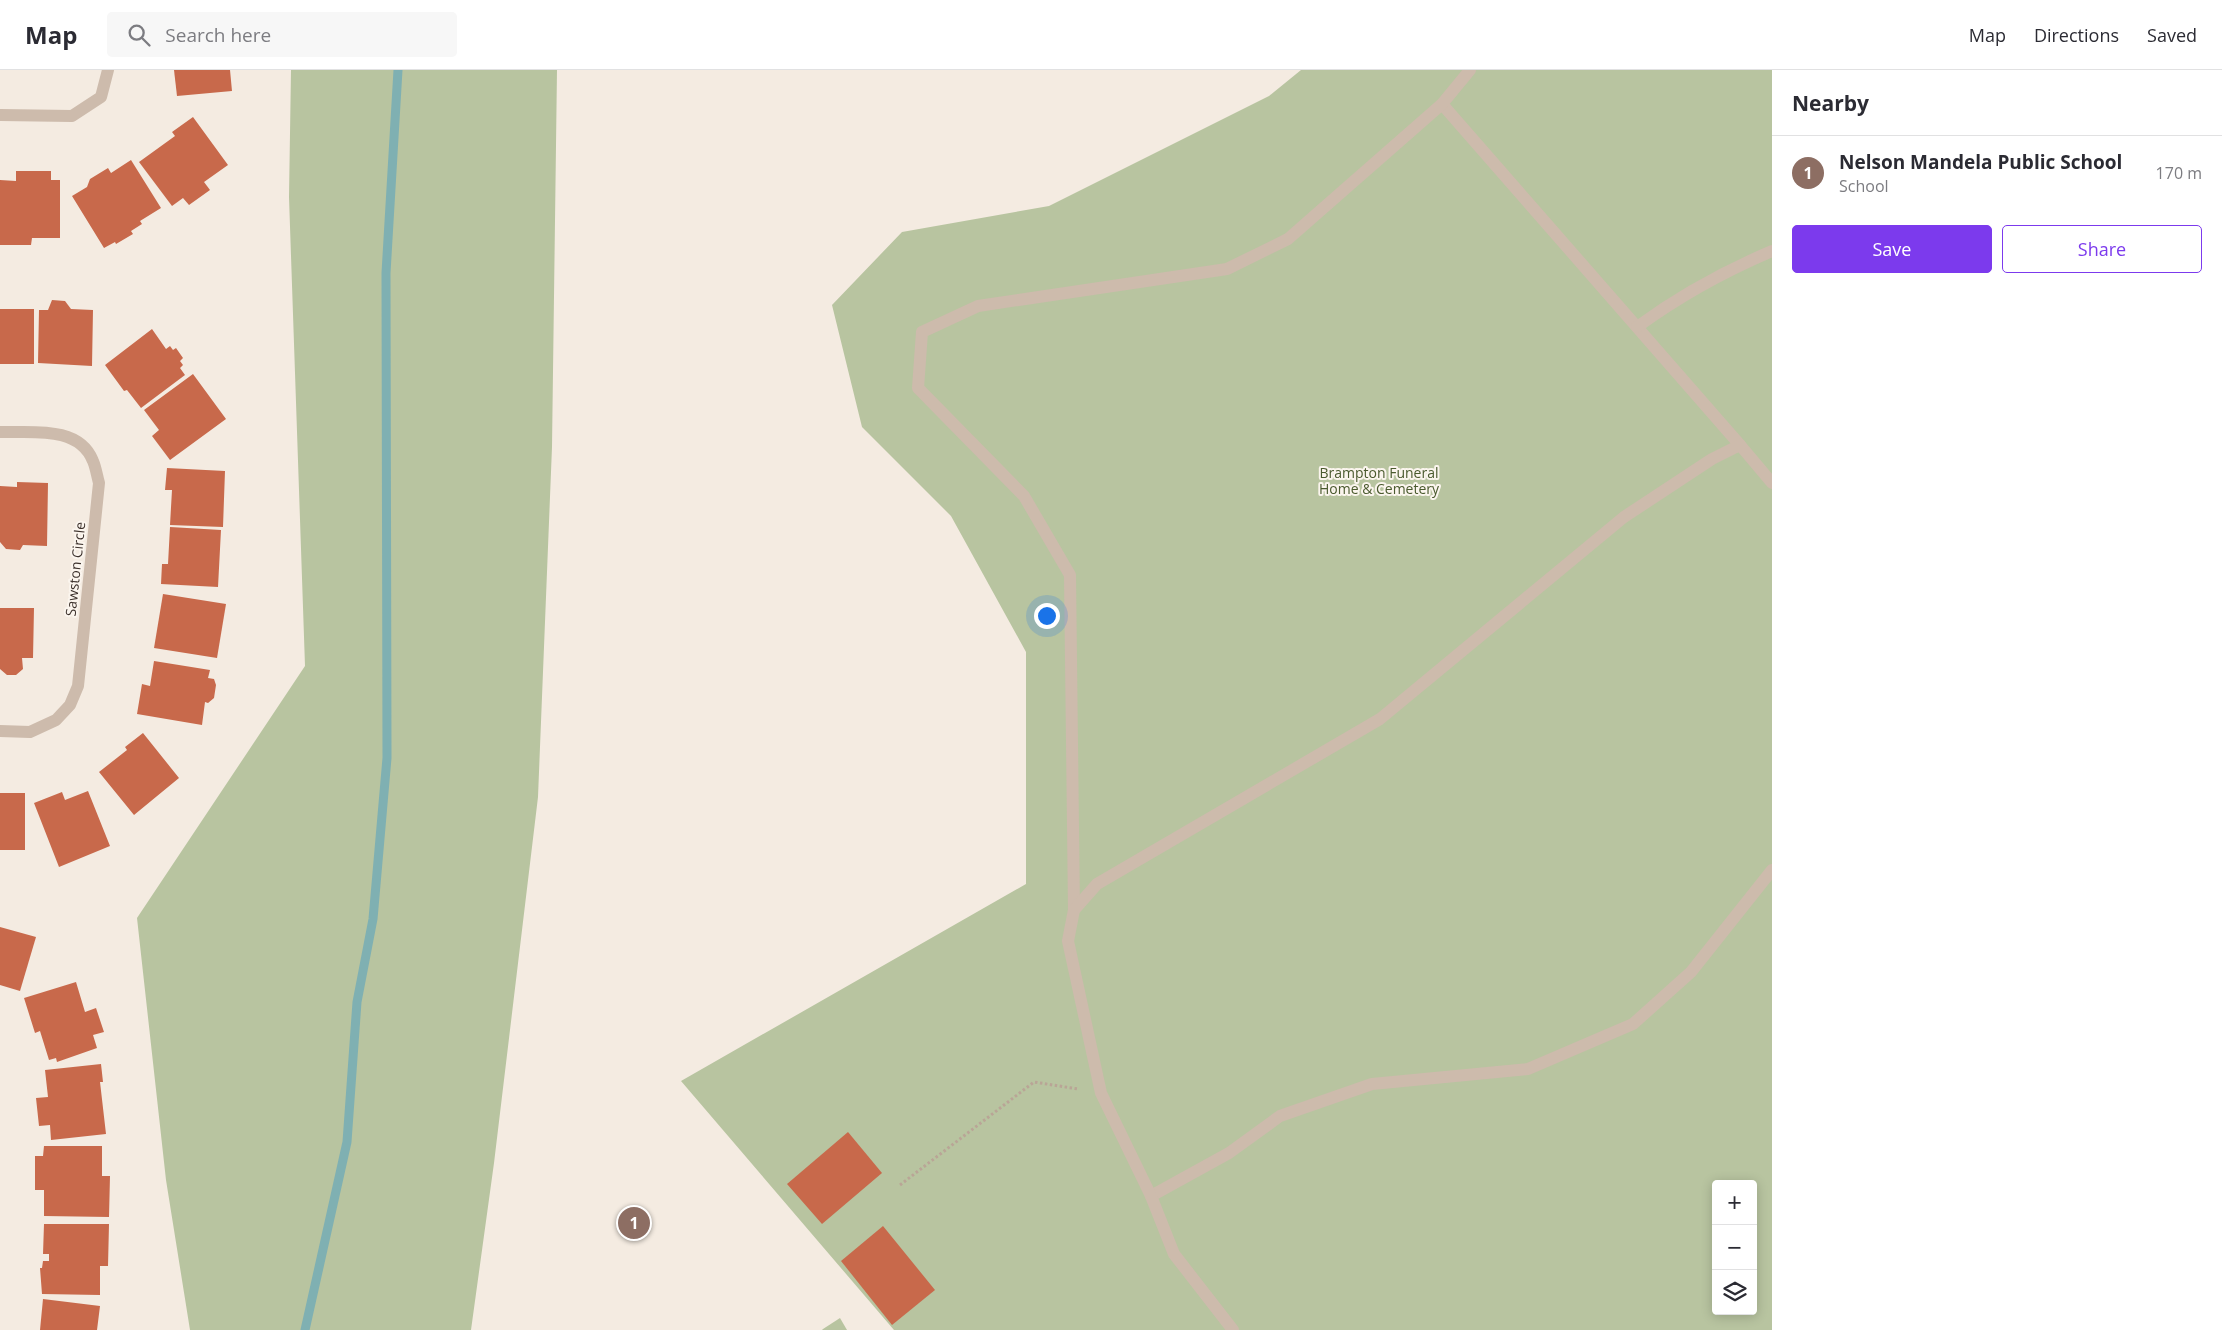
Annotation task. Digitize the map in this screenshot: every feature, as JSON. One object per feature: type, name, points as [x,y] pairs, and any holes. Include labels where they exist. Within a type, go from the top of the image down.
[{"type":"street","points":[[0,115],[72,116],[101,97],[108,70]]},
{"type":"street","points":[[1233,1330],[1174,1254],[1150,1196],[1101,1093],[1068,941],[1074,910],[1070,575],[1024,496],[918,388],[922,332],[978,306],[1226,269],[1288,239],[1442,104],[1470,70]]},
{"type":"street","points":[[1442,104],[1772,483]]},
{"type":"street","points":[[1638,327],[1664,307],[1746,262],[1772,252]]},
{"type":"street","name":"Sawston Circle","points":[[0,432],[56,434],[78,440],[93,459],[99,483],[78,686],[70,705],[56,720],[30,732],[0,731]]},
{"type":"street","points":[[1074,910],[1097,884],[1380,719],[1624,517],[1712,459],[1740,445]]},
{"type":"street","points":[[1150,1196],[1229,1153],[1280,1116],[1372,1084],[1528,1069],[1633,1024],[1691,972],[1772,870]]},
{"type":"path","points":[[900,1185],[1034,1082],[1101,1093]]},
{"type":"green space","points":[[291,70],[557,70],[552,447],[538,797],[494,1163],[471,1330],[190,1330],[166,1180],[137,918],[305,666],[289,197]]},
{"type":"green space","name":"Brampton Funeral Home & Cemetery","points":[[1301,70],[1772,70],[1772,1330],[894,1330],[681,1081],[1026,884],[1026,652],[951,516],[862,427],[832,305],[902,232],[1049,206],[1269,96]]},
{"type":"green space","points":[[840,1318],[847,1330],[822,1330],[823,1329]]},
{"type":"building","points":[[174,70],[230,70],[232,91],[177,96]]},
{"type":"building","points":[[193,117],[228,165],[204,182],[210,190],[189,205],[183,198],[172,206],[139,162],[175,136],[172,132]]},
{"type":"building","points":[[131,160],[161,208],[140,221],[142,224],[131,231],[133,234],[116,244],[115,242],[104,248],[72,196],[87,187],[90,179],[108,168],[111,173]]},
{"type":"building","points":[[16,171],[51,171],[51,180],[60,180],[60,238],[32,238],[31,245],[0,245],[0,180],[16,181]]},
{"type":"building","points":[[52,300],[65,301],[71,309],[93,310],[92,366],[38,363],[39,310],[48,310]]},
{"type":"building","points":[[0,309],[34,309],[34,364],[0,364]]},
{"type":"building","points":[[152,329],[166,349],[170,346],[173,350],[176,348],[183,358],[180,361],[183,365],[180,368],[185,375],[141,408],[127,390],[124,391],[105,365]]},
{"type":"building","points":[[193,374],[226,419],[170,460],[152,436],[159,430],[144,410]]},
{"type":"building","points":[[167,468],[225,471],[223,527],[170,525],[172,490],[165,490]]},
{"type":"building","points":[[17,482],[48,483],[47,546],[23,545],[20,550],[6,549],[0,542],[0,486],[17,487]]},
{"type":"building","points":[[170,527],[221,530],[218,587],[161,584],[162,564],[168,564]]},
{"type":"building","points":[[163,594],[226,604],[217,658],[154,648]]},
{"type":"building","points":[[0,608],[34,608],[33,658],[22,658],[23,669],[16,675],[7,675],[0,669]]},
{"type":"building","points":[[154,661],[210,670],[208,678],[214,679],[216,685],[214,698],[208,703],[205,702],[202,725],[137,714],[142,684],[150,686]]},
{"type":"building","points":[[143,733],[179,778],[134,815],[99,772],[127,750],[125,747]]},
{"type":"building","points":[[88,791],[110,846],[59,867],[34,803],[62,792],[65,800]]},
{"type":"building","points":[[0,793],[25,793],[25,850],[0,850]]},
{"type":"building","points":[[0,927],[36,937],[20,991],[0,985]]},
{"type":"building","points":[[76,982],[85,1012],[96,1008],[104,1032],[93,1035],[97,1048],[57,1062],[56,1058],[49,1060],[40,1031],[35,1033],[24,998]]},
{"type":"building","points":[[101,1064],[103,1082],[100,1082],[106,1134],[51,1140],[50,1125],[39,1126],[36,1098],[48,1097],[45,1070]]},
{"type":"building","points":[[848,1132],[882,1173],[822,1224],[787,1184]]},
{"type":"building","points":[[44,1146],[102,1146],[102,1176],[110,1176],[109,1217],[44,1216],[44,1190],[35,1190],[35,1156],[43,1156]]},
{"type":"building","points":[[44,1224],[109,1224],[108,1266],[100,1266],[100,1295],[42,1294],[40,1268],[42,1268],[43,1261],[49,1261],[49,1254],[43,1254]]},
{"type":"building","points":[[883,1226],[935,1290],[892,1325],[841,1261]]},
{"type":"building","points":[[43,1299],[100,1306],[97,1330],[40,1330]]},
{"type":"waterway","points":[[305,1330],[347,1142],[357,1002],[373,919],[387,758],[386,273],[398,70]]},
{"type":"place","name":"Nelson Mandela Public School","points":[[634,1223]]}]
